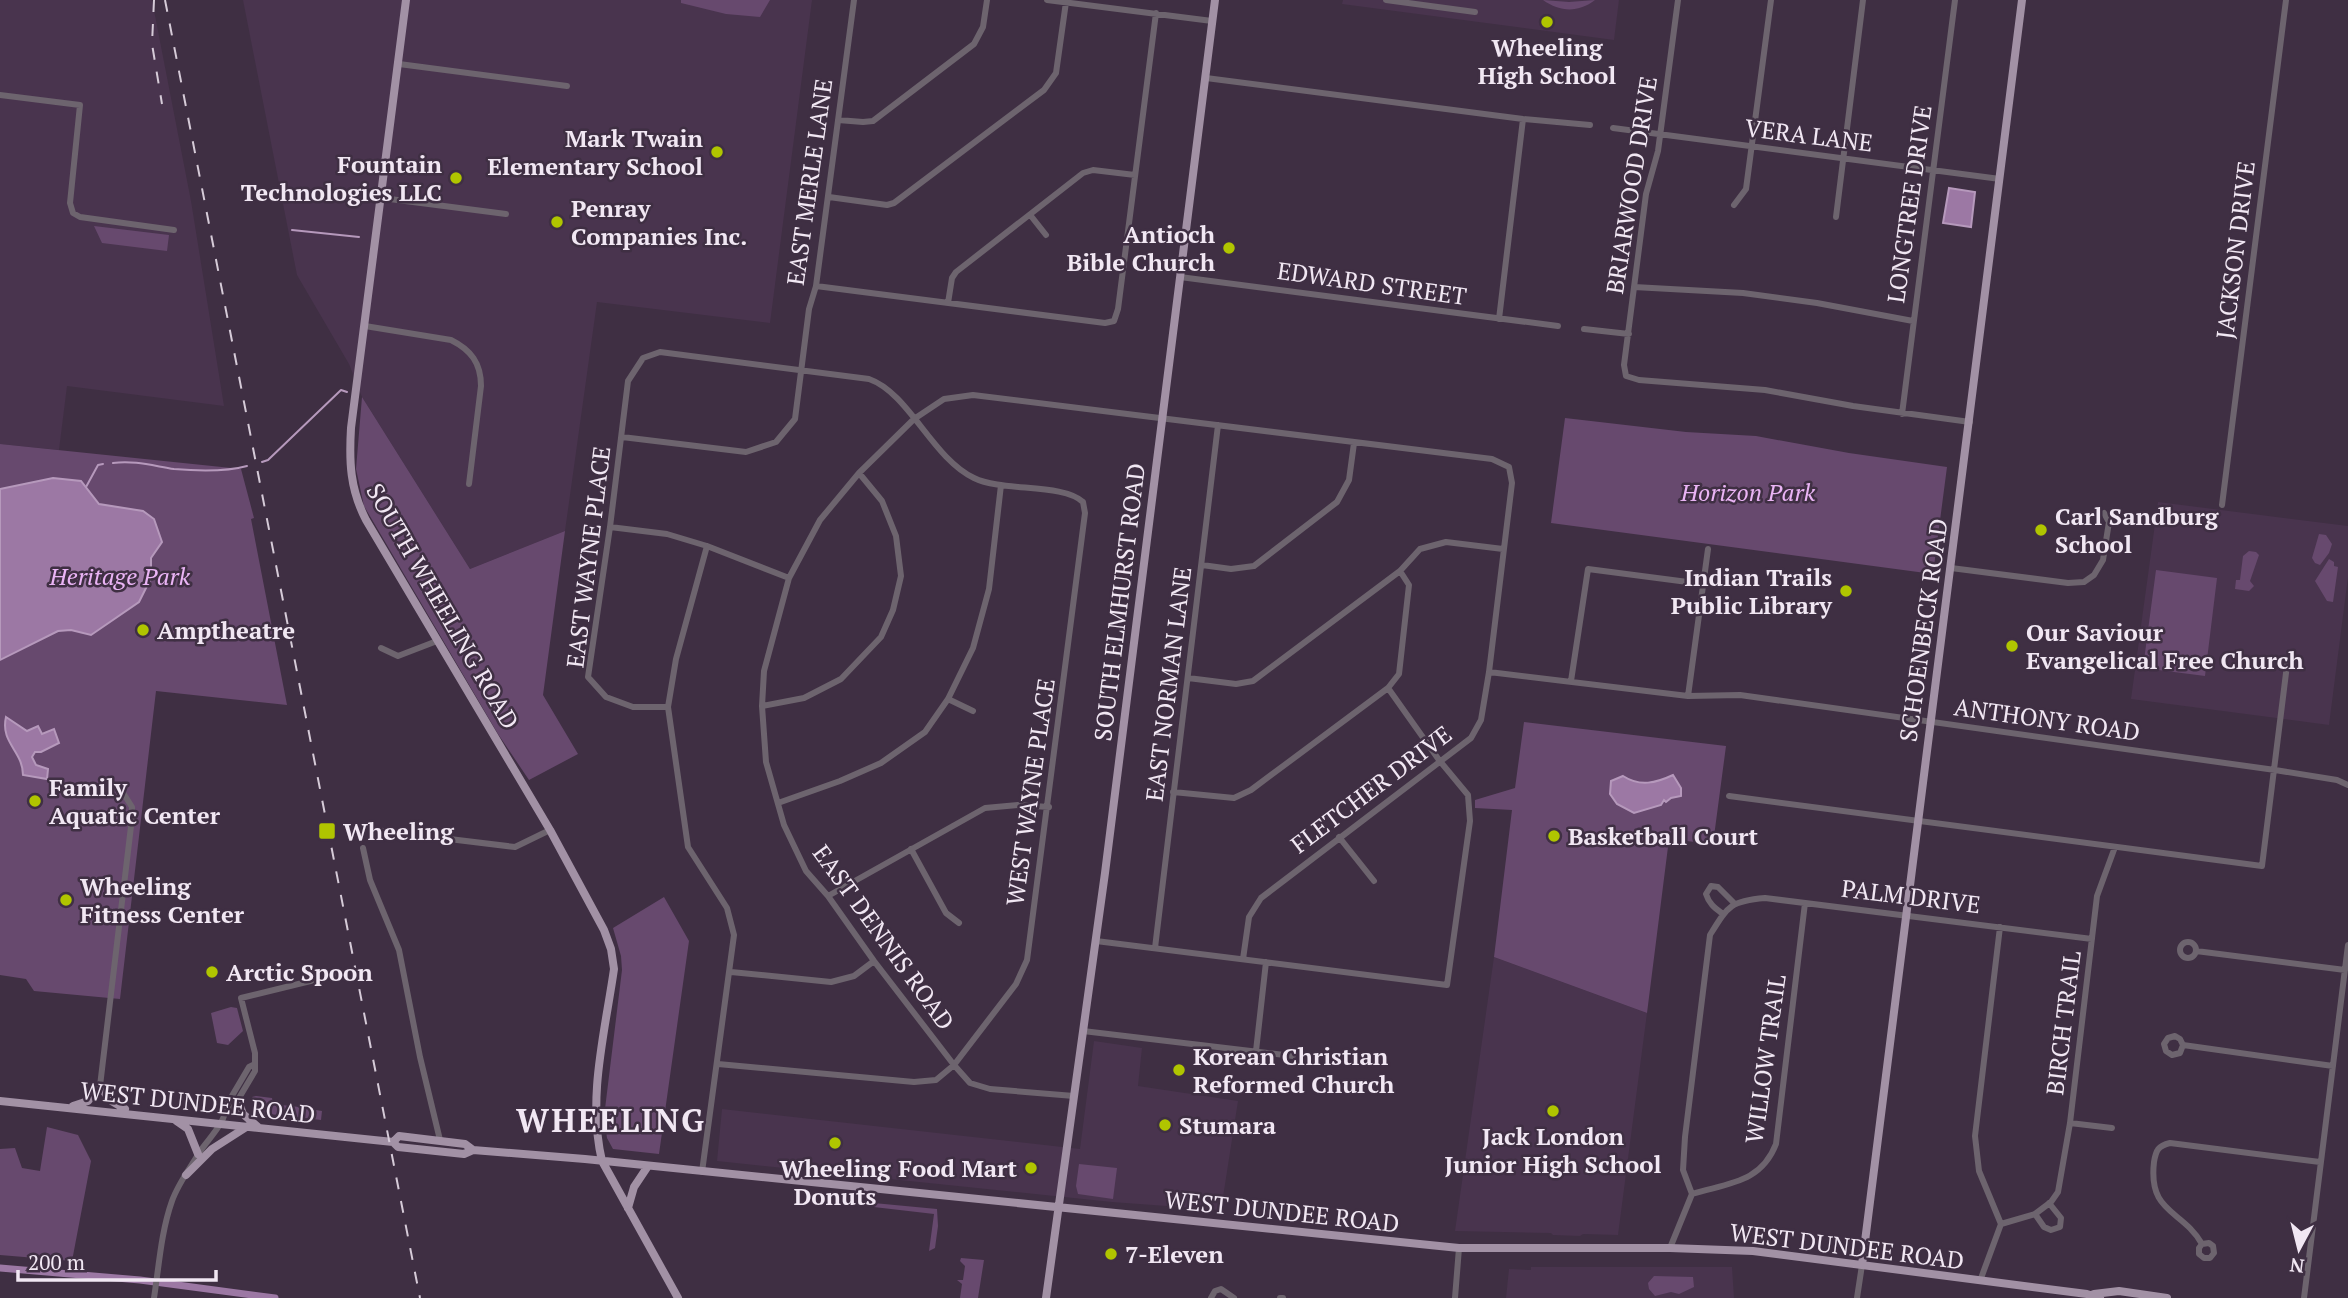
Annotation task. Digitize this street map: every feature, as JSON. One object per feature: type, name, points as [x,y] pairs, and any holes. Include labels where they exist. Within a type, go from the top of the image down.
[{"type":"main road","name":"SOUTH WHEELING ROAD","points":[[406,0],[351,428],[351,481],[357,503],[366,520],[550,830],[604,930],[614,969],[596,1095],[596,1138],[602,1161],[678,1298]]},
{"type":"main road","name":"SOUTH ELMHURST ROAD","points":[[1046,1298],[1096,941],[1215,0]]},
{"type":"main road","name":"SCHOENBECK ROAD","points":[[1861,1265],[2022,0]]},
{"type":"main road","points":[[71,1107],[88,1101],[100,1086],[119,1107],[138,1114]]},
{"type":"main road","name":"WEST DUNDEE ROAD","points":[[0,1101],[393,1142],[398,1147],[454,1153],[464,1154],[473,1150],[602,1161],[1459,1248],[1670,1248],[1753,1251],[2087,1294]]},
{"type":"main road","points":[[238,1101],[243,1114],[258,1128]]},
{"type":"main road","points":[[172,1118],[188,1129],[198,1154]]},
{"type":"main road","points":[[186,1175],[212,1149],[248,1126]]},
{"type":"main road","name":"WEST DUNDEE ROAD","points":[[393,1142],[398,1136],[440,1140],[465,1144],[473,1150]]},
{"type":"main road","points":[[628,1208],[634,1187],[648,1166]]},
{"type":"main road","points":[[2087,1294],[2119,1292],[2167,1298]]},
{"type":"main road","points":[[2087,1294],[2100,1298]]},
{"type":"street","name":"EAST MERLE LANE","points":[[622,437],[746,452],[776,442],[794,419],[809,309],[816,286],[854,0]]},
{"type":"street","points":[[838,120],[873,121],[974,44],[983,27],[987,0]]},
{"type":"street","points":[[1047,0],[1212,21]]},
{"type":"street","points":[[1387,0],[1475,12]]},
{"type":"street","name":"BRIARWOOD DRIVE","points":[[1678,0],[1658,151],[1646,194],[1624,365],[1626,376],[1639,380],[1765,390],[1902,414]]},
{"type":"street","points":[[1734,205],[1746,188],[1771,0]]},
{"type":"street","points":[[1836,217],[1863,0]]},
{"type":"street","name":"LONGTREE DRIVE","points":[[1902,414],[1955,0]]},
{"type":"street","name":"JACKSON DRIVE","points":[[2222,505],[2286,0]]},
{"type":"street","points":[[828,197],[887,205],[894,203],[1044,90],[1056,73],[1066,2]]},
{"type":"street","points":[[816,286],[1105,323],[1114,321],[1118,309],[1156,13]]},
{"type":"street","points":[[399,64],[567,86]]},
{"type":"street","points":[[1206,78],[1523,119],[1590,125]]},
{"type":"street","points":[[0,95],[80,105],[70,203],[73,213],[80,217],[173,230]]},
{"type":"street","points":[[1499,319],[1523,119]]},
{"type":"street","name":"VERA LANE","points":[[1613,128],[2000,179]]},
{"type":"street","points":[[948,303],[951,278],[956,272],[1088,171],[1135,175]]},
{"type":"street","points":[[382,198],[506,215]]},
{"type":"street","points":[[1031,216],[1046,235]]},
{"type":"street","name":"EDWARD STREET","points":[[1180,277],[1558,326]]},
{"type":"street","points":[[1634,287],[1743,293],[1817,303],[1913,321]]},
{"type":"street","points":[[365,326],[451,340],[474,356],[481,372],[481,387],[469,484]]},
{"type":"street","points":[[1584,329],[1629,334]]},
{"type":"street","name":"EAST WAYNE PLACE","points":[[668,707],[633,707],[606,697],[588,677],[628,381],[643,358],[660,352],[801,370]]},
{"type":"street","points":[[778,803],[881,763],[925,732],[948,699],[973,648],[989,589],[1001,485],[976,480],[954,467],[888,390],[875,381],[801,370]]},
{"type":"street","name":"EAST DENNIS ROAD","points":[[1074,1096],[990,1089],[970,1083],[874,961],[828,896],[806,871],[784,825],[766,762],[762,706],[764,671],[789,578],[820,520],[859,473],[914,419],[944,399],[964,395],[1492,459],[1509,467]]},
{"type":"street","points":[[1902,414],[1970,422]]},
{"type":"street","name":"EAST NORMAN LANE","points":[[1155,948],[1219,425]]},
{"type":"street","points":[[1202,565],[1231,569],[1254,566],[1337,502],[1349,480],[1354,443]]},
{"type":"street","name":"FLETCHER DRIVE","points":[[1243,959],[1249,917],[1261,898],[1471,738],[1481,720],[1512,483],[1509,467]]},
{"type":"street","points":[[762,706],[804,698],[841,679],[881,637],[893,610],[901,576],[896,536],[882,501],[859,473]]},
{"type":"street","name":"WEST WAYNE PLACE","points":[[954,1065],[1016,984],[1027,960],[1049,807],[1085,513],[1083,502],[1070,494],[1001,485]]},
{"type":"street","points":[[1951,568],[2068,583],[2084,582],[2094,575],[2103,560],[2109,522],[2104,513]]},
{"type":"street","points":[[610,527],[667,534],[707,546],[789,578]]},
{"type":"street","points":[[1188,678],[1236,684],[1254,681],[1400,571],[1420,549],[1446,542],[1503,550]]},
{"type":"street","points":[[702,1172],[734,935],[727,908],[688,847],[668,707],[676,659],[707,546]]},
{"type":"street","points":[[1688,696],[1707,549]]},
{"type":"street","points":[[1572,681],[1588,569],[1703,584]]},
{"type":"street","points":[[1172,792],[1234,798],[1251,790],[1388,688],[1399,674],[1409,585],[1400,571]]},
{"type":"street","points":[[381,649],[398,656],[438,641]]},
{"type":"street","points":[[1729,796],[2262,866],[2287,665]]},
{"type":"street","name":"ANTHONY ROAD","points":[[1489,672],[1688,696],[1740,695],[2275,770],[2337,780],[2348,785]]},
{"type":"street","points":[[1096,941],[1447,985],[1470,821],[1468,795],[1439,760],[1388,688]]},
{"type":"street","points":[[948,699],[973,711]]},
{"type":"street","points":[[100,1086],[132,818],[132,807],[120,788]]},
{"type":"street","points":[[828,896],[985,808],[1018,805],[1049,807]]},
{"type":"street","points":[[375,830],[515,847],[550,830]]},
{"type":"street","points":[[1339,837],[1374,881]]},
{"type":"street","name":"BIRCH TRAIL","points":[[2001,1224],[2035,1214],[2058,1192],[2062,1180],[2097,896],[2115,847]]},
{"type":"street","points":[[363,848],[370,880],[400,950],[420,1057],[440,1140]]},
{"type":"street","points":[[911,849],[946,913],[959,923]]},
{"type":"street","points":[[1670,1248],[1692,1194],[1683,1170],[1685,1138],[1710,935],[1724,912],[1711,905],[1707,890],[1718,887],[1735,904]]},
{"type":"street","name":"PALM DRIVE","points":[[1724,912],[1744,900],[1765,898],[2092,939]]},
{"type":"street","name":"WILLOW TRAIL","points":[[1692,1194],[1752,1176],[1763,1168],[1776,1144],[1805,902]]},
{"type":"street","points":[[1980,1281],[2001,1224],[1979,1171],[1975,1136],[2000,927]]},
{"type":"street","points":[[2304,1298],[2348,945]]},
{"type":"street","points":[[2196,951],[2345,970]]},
{"type":"street","points":[[731,972],[831,982],[853,976],[874,961]]},
{"type":"street","points":[[1256,1051],[1266,962]]},
{"type":"street","points":[[155,1297],[170,1209],[198,1154],[253,1078],[255,1054],[241,998],[335,975]]},
{"type":"street","points":[[1083,1031],[1293,1056]]},
{"type":"street","points":[[2183,1045],[2333,1066]]},
{"type":"street","points":[[718,1063],[914,1082],[936,1080],[954,1065]]},
{"type":"street","points":[[226,1113],[226,1106],[249,1067],[253,1065]]},
{"type":"street","points":[[2070,1123],[2112,1128]]},
{"type":"street","points":[[2202,1244],[2156,1194],[2153,1179],[2154,1160],[2161,1145],[2170,1143],[2320,1162]]},
{"type":"street","points":[[2035,1214],[2044,1227],[2051,1230],[2060,1227],[2061,1218],[2049,1203]]},
{"type":"street","points":[[1455,1298],[1459,1248]]},
{"type":"street","points":[[1857,1298],[1861,1265]]},
{"type":"street","points":[[1212,1298],[1215,1291],[1222,1289],[1234,1298]]},
{"type":"shaded area","points":[[0,0],[152,0],[191,201],[224,406],[67,386],[59,450],[0,444]]},
{"type":"shaded area","points":[[243,0],[812,0],[770,323],[597,302],[565,531],[470,569],[362,397],[349,364],[297,275]]},
{"type":"shaded area","name":"Wheeling High School","points":[[1343,0],[1619,0],[1614,40],[1342,4]]},
{"type":"shaded area","points":[[1949,188],[1975,192],[1971,227],[1943,223]]},
{"type":"shaded area","points":[[53,478],[81,481],[99,504],[143,511],[154,519],[162,542],[151,558],[151,578],[139,602],[91,635],[71,630],[58,631],[0,660],[0,489]]},
{"type":"shaded area","points":[[2158,502],[2348,526],[2348,577],[2329,725],[2131,699]]},
{"type":"shaded area","points":[[6,717],[27,731],[38,726],[42,734],[54,729],[59,743],[41,752],[35,752],[32,757],[36,765],[48,769],[47,779],[23,775],[20,759],[6,734]]},
{"type":"shaded area","points":[[1673,775],[1681,788],[1681,796],[1666,802],[1664,800],[1661,805],[1634,813],[1617,804],[1610,794],[1611,781],[1623,776],[1636,782],[1648,783]]},
{"type":"shaded area","name":"Jack London Junior High School","points":[[1494,957],[1647,1013],[1618,1235],[1455,1231]]},
{"type":"shaded area","points":[[1094,1041],[1142,1048],[1138,1086],[1238,1101],[1221,1210],[1112,1202],[717,1161],[722,1109],[1080,1149]]},
{"type":"shaded area","points":[[1531,1267],[1732,1267],[1734,1298],[1506,1298],[1509,1269],[1531,1270]]},
{"type":"green space","points":[[681,0],[770,0],[760,17],[726,14],[681,3]]},
{"type":"green space","points":[[1543,0],[1595,0],[1576,9],[1562,9]]},
{"type":"green space","points":[[94,226],[169,235],[167,251],[102,243]]},
{"type":"green space","points":[[362,397],[470,569],[565,531],[543,695],[578,754],[529,780],[498,734],[364,506],[356,469]]},
{"type":"green space","name":"Horizon Park","points":[[1565,418],[1686,432],[1756,436],[1947,467],[1933,574],[1551,523]]},
{"type":"green space","name":"Heritage Park","points":[[0,444],[241,469],[254,518],[251,519],[287,705],[156,691],[120,999],[34,991],[26,979],[0,975]]},
{"type":"green space","points":[[2319,534],[2326,535],[2332,544],[2320,565],[2312,558]]},
{"type":"green space","points":[[2249,551],[2259,555],[2250,581],[2254,586],[2249,591],[2235,589],[2236,580],[2240,580],[2243,556]]},
{"type":"green space","points":[[2329,559],[2338,567],[2333,602],[2327,601],[2315,581]]},
{"type":"green space","points":[[2156,570],[2217,578],[2205,676],[2143,668]]},
{"type":"green space","points":[[1524,722],[1726,746],[1713,844],[1669,839],[1647,1013],[1494,957],[1512,810],[1475,808],[1475,800],[1515,788]]},
{"type":"green space","points":[[664,897],[689,941],[659,1154],[613,1149],[607,1138],[604,1117],[622,970],[613,928]]},
{"type":"green space","points":[[231,1007],[237,1008],[243,1031],[228,1045],[217,1043],[211,1013]]},
{"type":"green space","points":[[252,1097],[272,1098],[273,1104],[308,1108],[310,1104],[310,1109],[322,1111],[321,1120],[252,1112]]},
{"type":"green space","points":[[47,1127],[78,1135],[91,1161],[72,1261],[0,1255],[0,1149],[15,1148],[22,1168],[40,1171]]},
{"type":"green space","points":[[1079,1164],[1117,1168],[1113,1199],[1078,1194],[1076,1186]]},
{"type":"green space","points":[[863,1202],[937,1209],[935,1248],[929,1251],[934,1214],[865,1206]]},
{"type":"green space","points":[[961,1258],[984,1260],[978,1298],[960,1298],[962,1284],[957,1280],[963,1280],[965,1266],[960,1261]]},
{"type":"green space","points":[[1654,1276],[1693,1277],[1694,1287],[1679,1294],[1671,1292],[1655,1296],[1648,1283]]},
{"type":"waterway","points":[[292,230],[359,237]]},
{"type":"waterway","points":[[262,462],[268,460],[341,390],[347,392]]},
{"type":"waterway","points":[[113,463],[201,471],[247,466]]},
{"type":"waterway","points":[[86,487],[98,465],[103,464]]},
{"type":"waterway","points":[[0,1268],[140,1280],[275,1298]]},
{"type":"railway","points":[[154,0],[152,44],[162,104]]},
{"type":"railway","points":[[165,0],[420,1298]]},
{"type":"place","name":"Wheeling High School","points":[[1547,22]]},
{"type":"place","name":"Mark Twain Elementary School","points":[[717,152]]},
{"type":"place","name":"Fountain Technologies LLC","points":[[456,178]]},
{"type":"place","name":"Penray Companies Inc.","points":[[557,222]]},
{"type":"place","name":"Antioch Bible Church","points":[[1229,248]]},
{"type":"place","name":"Carl Sandburg School","points":[[2041,530]]},
{"type":"place","name":"Indian Trails Public Library","points":[[1846,591]]},
{"type":"place","name":"Amptheatre","points":[[143,630]]},
{"type":"place","name":"Our Saviour Evangelical Free Church","points":[[2012,646]]},
{"type":"place","name":"Family Aquatic Center","points":[[35,801]]},
{"type":"place","name":"Wheeling","points":[[327,831]]},
{"type":"place","name":"Basketball Court","points":[[1554,836]]},
{"type":"place","name":"Wheeling Fitness Center","points":[[66,900]]},
{"type":"place","name":"Arctic Spoon","points":[[212,972]]},
{"type":"place","name":"Korean Christian Reformed Church","points":[[1179,1070]]},
{"type":"place","name":"Jack London Junior High School","points":[[1553,1111]]},
{"type":"place","name":"Stumara","points":[[1165,1125]]},
{"type":"place","name":"Wheeling Donuts","points":[[835,1143]]},
{"type":"place","name":"Food Mart","points":[[1031,1168]]},
{"type":"place","name":"7-Eleven","points":[[1111,1254]]},
{"type":"district","name":"WHEELING","points":[[611,1120]]}]
